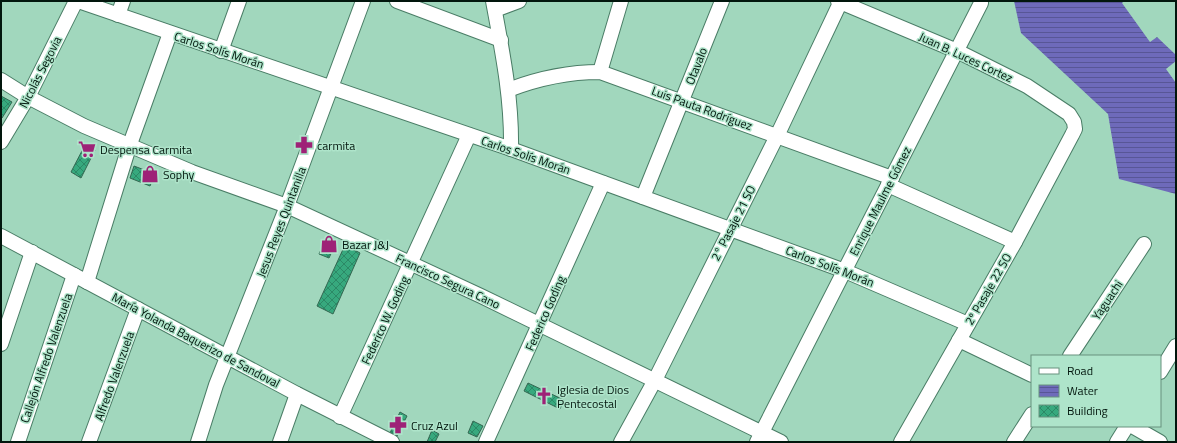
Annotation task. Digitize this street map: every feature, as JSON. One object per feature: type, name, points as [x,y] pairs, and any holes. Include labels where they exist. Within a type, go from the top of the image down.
[{"type":"street","name":"Carlos Solís Morán","points":[[77,1],[221,51],[333,86],[730,228],[844,271],[968,324]]},
{"type":"street","name":"Nicolás Segovia","points":[[1,142],[28,97],[77,1]]},
{"type":"street","points":[[118,15],[123,1]]},
{"type":"street","points":[[221,51],[239,1]]},
{"type":"street","name":"Jesus Reyes Quintanilla","points":[[198,442],[216,385],[333,86],[363,1]]},
{"type":"street","points":[[397,1],[501,40]]},
{"type":"street","points":[[511,149],[512,120],[501,40],[494,5],[519,1]]},
{"type":"street","points":[[600,72],[621,1]]},
{"type":"street","name":"Otavalo","points":[[642,197],[722,1]]},
{"type":"street","name":"Juan B. Luces Cortez","points":[[840,1],[957,51],[1027,86],[1069,114],[1074,122],[1075,129],[1072,135]]},
{"type":"street","name":"2° Pasaje 21 SO","points":[[622,442],[655,380],[777,136],[840,1]]},
{"type":"street","name":"Enrique Maulme Gómez","points":[[759,437],[981,4]]},
{"type":"street","points":[[87,282],[129,147],[170,33]]},
{"type":"street","name":"Luis Pauta Rodríguez","points":[[508,90],[534,80],[557,74],[600,72],[777,136],[890,182],[1015,242]]},
{"type":"street","name":"Francisco Segura Cano","points":[[1,80],[28,97],[129,147],[192,172],[287,206],[411,263],[655,380],[759,437],[781,442]]},
{"type":"street","name":"Federico W. Goding","points":[[340,417],[468,135]]},
{"type":"street","name":"2º Pasaje 22 SO","points":[[901,442],[1015,242],[1072,135]]},
{"type":"street","name":"Federico Goding","points":[[486,442],[603,183]]},
{"type":"street","name":"María Yolanda Baquerizo de Sandoval","points":[[1,236],[340,417],[376,439],[391,442]]},
{"type":"street","name":"Yaguachi","points":[[1071,355],[1144,244]]},
{"type":"street","points":[[1,344],[32,252]]},
{"type":"street","name":"Callejón Alfredo Valenzuela","points":[[18,442],[74,275]]},
{"type":"street","name":"Alfredo Valenzuela","points":[[90,442],[138,309]]},
{"type":"street","points":[[959,340],[1031,375]]},
{"type":"street","points":[[1161,370],[1176,346]]},
{"type":"street","points":[[280,442],[297,394]]},
{"type":"street","points":[[1014,442],[1031,416]]},
{"type":"street","points":[[1117,442],[1126,427]]},
{"type":"street","points":[[1134,427],[1160,442]]},
{"type":"water","points":[[1014,1],[1124,1],[1122,3],[1150,42],[1157,37],[1176,55],[1176,61],[1166,69],[1176,83],[1176,194],[1119,179],[1108,114],[1021,33]]},
{"type":"building","points":[[1,96],[12,102],[2,118],[1,117]]},
{"type":"building","points":[[85,145],[95,150],[81,178],[71,172]]},
{"type":"building","points":[[134,166],[155,174],[150,186],[130,178]]},
{"type":"building","points":[[325,240],[335,245],[329,258],[319,254]]},
{"type":"building","points":[[345,245],[360,253],[333,314],[317,306]]},
{"type":"building","name":"Iglesia de Dios Pentecostal","points":[[528,383],[564,400],[560,409],[524,391]]},
{"type":"building","points":[[400,412],[407,416],[397,436],[390,433]]},
{"type":"building","points":[[473,421],[483,426],[477,437],[468,433]]},
{"type":"building","points":[[432,430],[439,434],[435,442],[427,442]]},
{"type":"place","name":"carmita","points":[[304,145]]},
{"type":"place","name":"Despensa Carmita","points":[[87,149]]},
{"type":"place","name":"Sophy","points":[[150,174]]},
{"type":"place","name":"Bazar J&J","points":[[329,244]]},
{"type":"place","name":"Iglesia de Dios Pentecostal","points":[[544,396]]},
{"type":"place","name":"Cruz Azul","points":[[398,425]]}]
